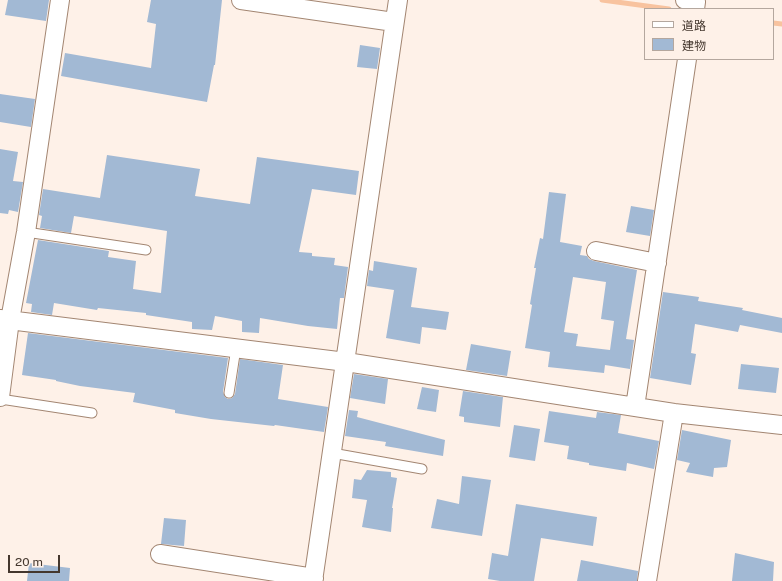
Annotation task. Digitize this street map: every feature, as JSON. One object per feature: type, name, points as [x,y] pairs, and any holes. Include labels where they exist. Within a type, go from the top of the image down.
[{"type":"street","points":[[0,398],[5,319],[26,232],[60,0]]},
{"type":"street","points":[[241,0],[394,22]]},
{"type":"street","points":[[160,554],[313,579],[398,0]]},
{"type":"street","points":[[685,0],[696,2],[695,8]]},
{"type":"street","points":[[635,407],[688,60]]},
{"type":"street","points":[[596,251],[657,263]]},
{"type":"street","points":[[5,319],[346,362],[674,413],[782,425]]},
{"type":"street","points":[[647,581],[674,413]]},
{"type":"lane","points":[[26,232],[146,250]]},
{"type":"lane","points":[[229,393],[236,348]]},
{"type":"lane","points":[[0,398],[92,413]]},
{"type":"lane","points":[[332,453],[422,469]]},
{"type":"building","points":[[8,0],[49,0],[46,21],[5,15]]},
{"type":"building","points":[[151,0],[222,0],[215,65],[207,102],[61,76],[65,53],[151,68],[156,24],[147,22]]},
{"type":"building","points":[[360,45],[380,48],[377,69],[357,67]]},
{"type":"building","points":[[0,94],[35,99],[31,127],[0,122]]},
{"type":"building","points":[[0,149],[18,152],[13,181],[23,182],[18,212],[9,210],[8,214],[0,213]]},
{"type":"building","points":[[107,155],[200,169],[195,196],[250,204],[257,157],[359,171],[356,195],[312,189],[299,252],[312,253],[312,256],[335,258],[334,265],[348,267],[344,298],[340,298],[337,329],[260,318],[259,333],[242,332],[242,321],[215,316],[212,330],[192,329],[192,322],[146,315],[146,313],[98,308],[97,310],[54,303],[52,315],[31,312],[32,304],[26,303],[38,240],[109,251],[108,257],[136,261],[133,289],[161,293],[167,231],[74,216],[71,233],[40,228],[42,216],[39,215],[43,189],[100,198]]},
{"type":"building","points":[[549,192],[566,194],[560,242],[582,246],[580,255],[587,256],[589,259],[594,261],[637,270],[626,339],[634,340],[630,369],[605,365],[604,373],[548,367],[550,352],[525,348],[532,305],[530,304],[536,268],[534,268],[540,238],[543,239]],"holes":[[[573,277],[606,282],[601,319],[614,321],[610,350],[576,346],[578,334],[564,332]]]},
{"type":"building","points":[[631,206],[654,210],[650,236],[626,232]]},
{"type":"building","points":[[374,261],[417,268],[411,307],[449,312],[446,330],[422,327],[420,344],[386,338],[394,290],[367,286],[369,270],[373,271]]},
{"type":"building","points":[[663,292],[699,297],[698,301],[743,308],[742,310],[782,318],[782,333],[740,325],[738,332],[695,324],[691,353],[696,354],[691,385],[650,378]]},
{"type":"building","points":[[28,333],[228,358],[223,392],[225,397],[228,399],[232,398],[235,394],[240,359],[283,365],[278,399],[328,407],[324,432],[275,425],[211,419],[175,413],[175,410],[133,402],[135,393],[80,386],[56,380],[22,375]]},
{"type":"building","points":[[471,344],[511,351],[507,376],[466,370]]},
{"type":"building","points":[[741,364],[779,368],[776,393],[738,389]]},
{"type":"building","points":[[354,374],[388,379],[385,404],[350,398]]},
{"type":"building","points":[[422,387],[439,390],[436,412],[417,409]]},
{"type":"building","points":[[463,391],[503,397],[500,427],[464,422],[464,417],[459,416]]},
{"type":"building","points":[[349,410],[358,411],[357,417],[445,440],[443,456],[385,446],[386,442],[345,436]]},
{"type":"building","points":[[549,411],[596,418],[597,412],[621,415],[618,433],[659,441],[654,469],[627,463],[626,471],[589,465],[589,463],[567,459],[569,446],[544,442]]},
{"type":"building","points":[[514,425],[540,429],[535,461],[509,457]]},
{"type":"building","points":[[682,430],[731,440],[727,467],[714,468],[713,477],[686,472],[690,463],[677,460]]},
{"type":"building","points":[[367,470],[391,472],[391,477],[397,478],[392,508],[391,532],[362,527],[367,500],[352,498],[354,479],[361,480]]},
{"type":"building","points":[[462,476],[491,480],[482,536],[431,528],[437,499],[459,504]]},
{"type":"building","points":[[516,504],[597,517],[593,546],[541,538],[534,581],[500,581],[488,579],[492,553],[508,556]]},
{"type":"building","points":[[164,518],[186,520],[184,546],[161,544]]},
{"type":"building","points":[[735,553],[774,562],[773,581],[732,581]]},
{"type":"building","points":[[581,560],[638,571],[637,581],[577,581]]},
{"type":"building","points":[[29,563],[70,568],[69,581],[27,581]]},
{"type":"waterway","points":[[602,0],[662,8]]},
{"type":"waterway","points":[[774,23],[782,24]]}]
